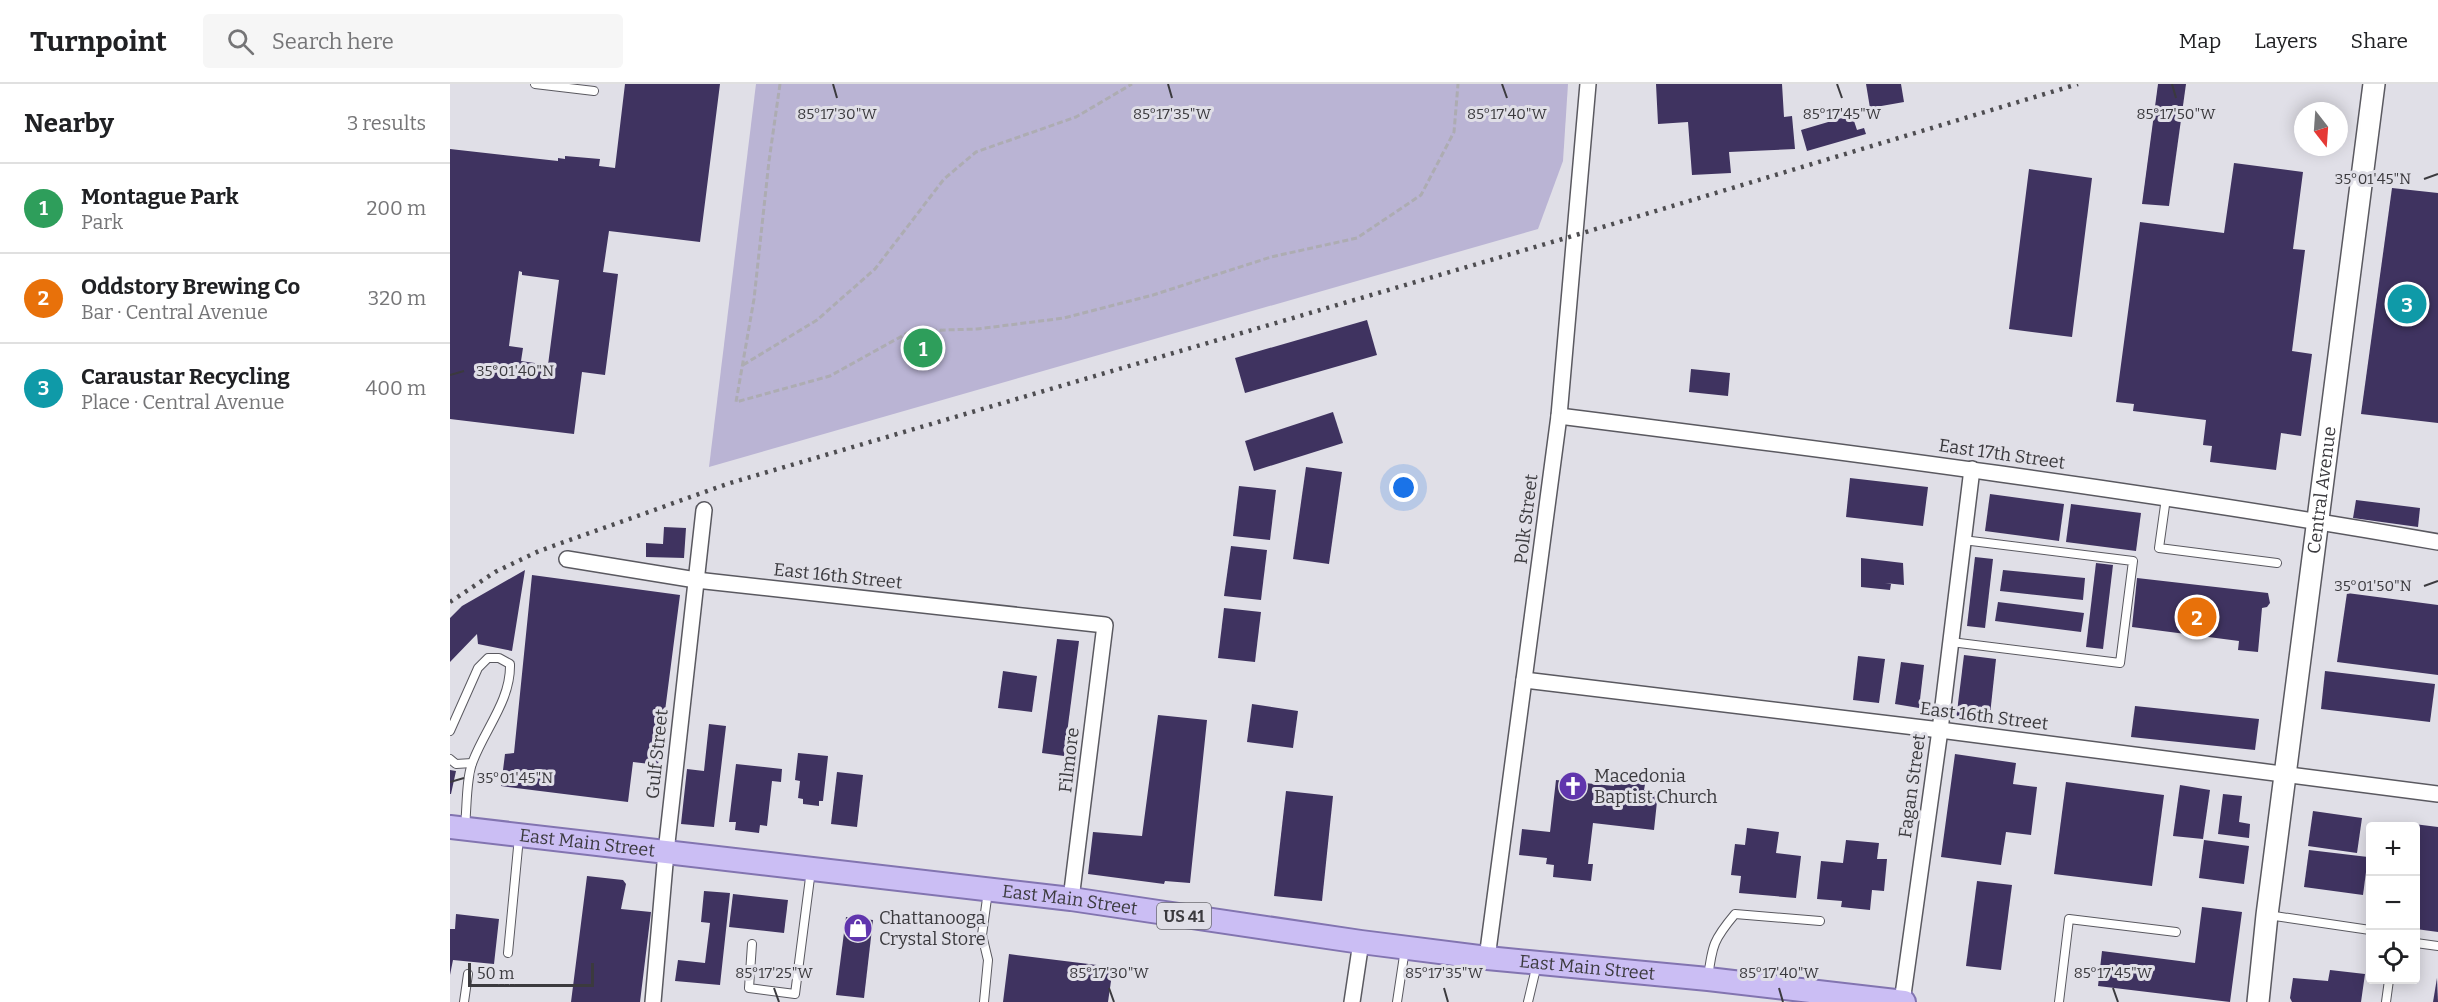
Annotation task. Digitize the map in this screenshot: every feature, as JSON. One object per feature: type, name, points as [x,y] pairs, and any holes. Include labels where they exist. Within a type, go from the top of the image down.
[{"type":"main road","name":"Central Avenue","points":[[2258,1002],[2267,915],[2374,84]]},
{"type":"main road","name":"East Main Street","points":[[457,828],[1071,900],[1487,958],[1708,979],[1783,995],[1903,1002]]},
{"type":"street","name":"Polk Street","points":[[1487,958],[1559,416],[1588,84]]},
{"type":"street","name":"East 17th Street","points":[[1559,416],[1972,469],[2317,521],[2438,542]]},
{"type":"street","name":"Fagan Street","points":[[1903,1002],[1972,469]]},
{"type":"street","name":"Gulf Street","points":[[653,1002],[666,852],[704,510]]},
{"type":"street","name":"East 16th Street","points":[[567,559],[696,580],[1105,626]]},
{"type":"street","name":"Filmore","points":[[1071,900],[1105,626]]},
{"type":"street","name":"East 16th Street","points":[[1524,680],[1940,730],[2438,794]]},
{"type":"street","points":[[1352,1002],[1360,942]]},
{"type":"lane","points":[[535,84],[594,91]]},
{"type":"lane","points":[[2166,498],[2159,548],[2277,563]]},
{"type":"lane","points":[[1951,642],[2120,663],[2133,561],[1963,540]]},
{"type":"lane","points":[[450,731],[478,668],[488,658],[499,658],[510,664],[510,678],[502,701],[472,763],[457,828]]},
{"type":"lane","points":[[450,759],[456,764],[472,763]]},
{"type":"lane","points":[[508,953],[519,836]]},
{"type":"lane","points":[[752,944],[748,988],[795,994],[811,869]]},
{"type":"lane","points":[[984,1002],[988,960],[982,935],[989,890]]},
{"type":"lane","points":[[1708,979],[1711,948],[1720,932],[1735,914],[1820,921]]},
{"type":"lane","points":[[2267,915],[2366,929]]},
{"type":"lane","points":[[2059,1002],[2068,919],[2176,932]]},
{"type":"lane","points":[[2420,944],[2438,946]]},
{"type":"lane","points":[[1397,1002],[1405,948]]},
{"type":"lane","points":[[1528,1002],[1538,963]]},
{"type":"lane","points":[[464,1002],[468,974]]},
{"type":"lane","points":[[2386,1002],[2388,984]]},
{"type":"path","points":[[780,84],[754,299],[736,402],[830,376],[910,331],[977,328],[1064,318],[1153,295],[1271,257],[1357,238],[1421,195],[1454,132],[1458,84]]},
{"type":"path","points":[[742,365],[817,320],[876,269],[944,179],[976,152],[1076,117],[1132,84]]},
{"type":"shaded area","points":[[756,84],[1568,84],[1563,161],[1538,229],[709,467]]},
{"type":"building","points":[[625,84],[720,84],[700,242],[609,231],[603,272],[618,274],[605,375],[582,372],[574,434],[450,419],[450,149],[558,161],[558,158],[565,159],[565,156],[600,159],[599,166],[615,168]],"holes":[[[519,271],[522,275],[559,280],[548,365],[521,361],[523,348],[509,346]]]},
{"type":"building","points":[[1656,84],[1782,84],[1784,117],[1792,116],[1795,149],[1729,152],[1731,173],[1692,175],[1688,122],[1658,124]]},
{"type":"building","points":[[1866,84],[1901,84],[1904,102],[1870,108]]},
{"type":"building","points":[[2158,84],[2186,84],[2169,206],[2142,204]]},
{"type":"building","points":[[1852,115],[1857,130],[1864,128],[1866,134],[1807,151],[1801,130]]},
{"type":"building","points":[[2234,163],[2303,172],[2293,249],[2305,250],[2292,351],[2312,354],[2301,436],[2281,433],[2276,470],[2210,462],[2212,446],[2203,445],[2206,420],[2133,411],[2134,404],[2116,402],[2140,222],[2224,233]]},
{"type":"building","points":[[2029,169],[2092,178],[2072,337],[2009,329]]},
{"type":"building","points":[[2392,188],[2438,193],[2438,423],[2361,414]]},
{"type":"building","points":[[1367,320],[1377,355],[1245,393],[1235,358]]},
{"type":"building","points":[[1691,369],[1730,373],[1728,396],[1689,392]]},
{"type":"building","points":[[1333,412],[1343,443],[1254,471],[1245,441]]},
{"type":"building","points":[[1306,467],[1342,472],[1329,564],[1293,559]]},
{"type":"building","points":[[1850,478],[1928,487],[1923,526],[1846,517]]},
{"type":"building","points":[[1239,486],[1276,490],[1270,540],[1233,536]]},
{"type":"building","points":[[1990,494],[2064,504],[2059,541],[1985,531]]},
{"type":"building","points":[[2356,500],[2420,508],[2418,527],[2353,518]]},
{"type":"building","points":[[2071,504],[2141,513],[2136,551],[2066,542]]},
{"type":"building","points":[[664,527],[686,528],[684,558],[646,557],[646,543],[663,544]]},
{"type":"building","points":[[1231,546],[1267,550],[1261,600],[1224,596]]},
{"type":"building","points":[[1975,557],[1993,559],[1985,628],[1967,626]]},
{"type":"building","points":[[1861,558],[1903,563],[1904,585],[1885,583],[1891,584],[1890,590],[1861,587]]},
{"type":"building","points":[[2096,563],[2113,565],[2103,649],[2086,647]]},
{"type":"building","points":[[525,570],[512,651],[478,644],[477,634],[450,662],[450,618],[462,606]]},
{"type":"building","points":[[2003,570],[2085,578],[2083,600],[2000,591]]},
{"type":"building","points":[[532,575],[680,595],[658,765],[633,762],[628,802],[501,786],[505,754],[514,753]]},
{"type":"building","points":[[2137,578],[2268,593],[2270,603],[2267,607],[2262,608],[2258,652],[2238,650],[2239,641],[2132,627]]},
{"type":"building","points":[[2347,593],[2438,605],[2438,675],[2337,662]]},
{"type":"building","points":[[1998,602],[2084,613],[2081,632],[1995,621]]},
{"type":"building","points":[[1224,608],[1261,612],[1255,662],[1218,658]]},
{"type":"building","points":[[1057,639],[1079,641],[1064,756],[1042,753]]},
{"type":"building","points":[[1964,655],[1996,659],[1989,724],[1956,720]]},
{"type":"building","points":[[1858,656],[1885,659],[1879,703],[1853,700]]},
{"type":"building","points":[[1901,662],[1924,665],[1919,708],[1895,704]]},
{"type":"building","points":[[1003,671],[1037,676],[1032,712],[998,708]]},
{"type":"building","points":[[2325,671],[2435,684],[2430,722],[2321,709]]},
{"type":"building","points":[[1252,704],[1298,711],[1293,748],[1247,742]]},
{"type":"building","points":[[2135,706],[2259,719],[2255,750],[2131,737]]},
{"type":"building","points":[[1158,715],[1207,720],[1190,883],[1165,881],[1164,884],[1088,874],[1093,832],[1142,836]]},
{"type":"building","points":[[709,724],[726,726],[714,827],[681,824],[687,769],[704,771]]},
{"type":"building","points":[[798,753],[828,756],[823,801],[819,801],[819,806],[803,804],[803,799],[798,798],[800,781],[795,780]]},
{"type":"building","points":[[1955,754],[2016,763],[2013,784],[2037,787],[2031,835],[2006,832],[2001,865],[1941,857]]},
{"type":"building","points":[[736,764],[782,769],[781,782],[772,781],[767,826],[760,825],[759,833],[735,830],[736,822],[729,822]]},
{"type":"building","points":[[450,770],[456,771],[451,794],[450,794]]},
{"type":"building","points":[[837,772],[863,775],[857,827],[831,824]]},
{"type":"building","points":[[1615,776],[1646,779],[1644,790],[1658,792],[1654,830],[1593,823],[1588,864],[1593,864],[1591,881],[1553,877],[1554,865],[1546,864],[1547,858],[1519,855],[1522,829],[1550,832],[1556,780],[1614,786]]},
{"type":"building","points":[[2066,782],[2164,795],[2152,886],[2054,874]]},
{"type":"building","points":[[2180,785],[2210,790],[2203,839],[2173,836]]},
{"type":"building","points":[[1286,791],[1333,796],[1322,901],[1274,896]]},
{"type":"building","points":[[2223,794],[2242,796],[2239,822],[2250,824],[2249,838],[2218,834]]},
{"type":"building","points":[[2313,811],[2362,818],[2357,853],[2308,846]]},
{"type":"building","points":[[2420,825],[2438,827],[2438,932],[2420,930]]},
{"type":"building","points":[[1747,828],[1779,832],[1776,853],[1801,856],[1796,898],[1739,893],[1741,876],[1731,875],[1735,844],[1745,845]]},
{"type":"building","points":[[1846,840],[1879,843],[1877,859],[1887,859],[1884,891],[1872,890],[1870,910],[1841,907],[1842,901],[1817,899],[1821,861],[1843,863]]},
{"type":"building","points":[[2204,840],[2249,846],[2244,884],[2199,878]]},
{"type":"building","points":[[2309,850],[2366,857],[2363,895],[2304,887]]},
{"type":"building","points":[[587,876],[623,880],[626,884],[621,909],[651,912],[640,1002],[571,1002]]},
{"type":"building","points":[[1977,881],[2012,885],[2001,970],[1966,966]]},
{"type":"building","points":[[704,891],[730,893],[720,985],[675,981],[678,960],[705,963],[710,923],[701,922]]},
{"type":"building","points":[[733,894],[788,900],[784,933],[729,927]]},
{"type":"building","points":[[2202,907],[2242,912],[2230,1002],[2098,986],[2102,951],[2195,963]]},
{"type":"building","points":[[456,914],[499,919],[494,964],[453,960],[450,975],[450,929],[455,929]]},
{"type":"building","points":[[846,917],[873,920],[864,998],[836,995]]},
{"type":"building","points":[[1009,954],[1113,967],[1108,1002],[1003,1002]]},
{"type":"building","points":[[2330,970],[2365,974],[2361,1002],[2292,1002],[2290,998],[2293,978],[2328,981]]},
{"type":"building","points":[[2437,978],[2438,1002],[2433,1002]]},
{"type":"railway","points":[[450,602],[495,572],[539,551],[730,483],[1576,235],[2078,84]]},
{"type":"place","name":"Caraustar Recycling","points":[[2407,304]]},
{"type":"place","name":"Montague Park","points":[[923,348]]},
{"type":"place","name":"Oddstory Brewing Co","points":[[2197,617]]},
{"type":"place","name":"Macedonia Baptist Church","points":[[1573,786]]},
{"type":"place","name":"Chattanooga Crystal Store","points":[[858,928]]}]
